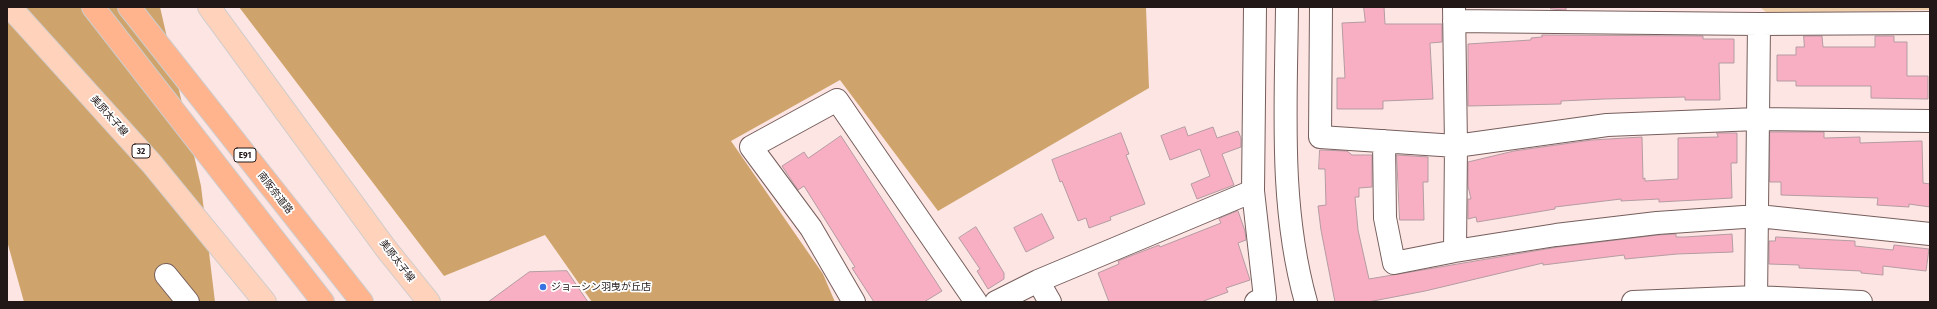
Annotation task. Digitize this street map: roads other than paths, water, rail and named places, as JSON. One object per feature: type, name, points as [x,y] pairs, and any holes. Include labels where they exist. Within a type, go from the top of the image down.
[{"type":"highway","points":[[93,7],[323,302]]},
{"type":"highway","name":"南阪奈道路","points":[[129,7],[362,302]]},
{"type":"main road","name":"美原太子線","points":[[10,7],[152,164],[265,302]]},
{"type":"main road","name":"美原太子線","points":[[209,7],[387,250],[429,302]]},
{"type":"street","points":[[7,12],[10,7]]},
{"type":"street","points":[[1255,7],[1253,190],[1265,298],[1256,302]]},
{"type":"street","points":[[1287,7],[1286,158],[1290,219],[1300,280],[1306,302]]},
{"type":"street","points":[[1321,7],[1320,137],[1384,140],[1456,146],[1608,125],[1757,119],[1930,122]]},
{"type":"street","points":[[1455,251],[1456,146],[1454,14],[1758,24],[1930,23]]},
{"type":"street","points":[[1756,300],[1758,216],[1758,24]]},
{"type":"street","points":[[854,302],[811,228],[751,147],[837,100],[976,302]]},
{"type":"street","points":[[1384,140],[1385,218],[1394,264],[1455,251],[1556,235],[1657,223],[1758,216],[1930,234]]},
{"type":"street","points":[[996,302],[1038,281],[1253,190]]},
{"type":"street","points":[[166,276],[188,302]]},
{"type":"street","points":[[1038,281],[1050,302]]},
{"type":"street","points":[[1633,302],[1756,300],[1862,302]]},
{"type":"place","name":"ジョーシン羽曳が丘店","points":[[543,287]]}]
